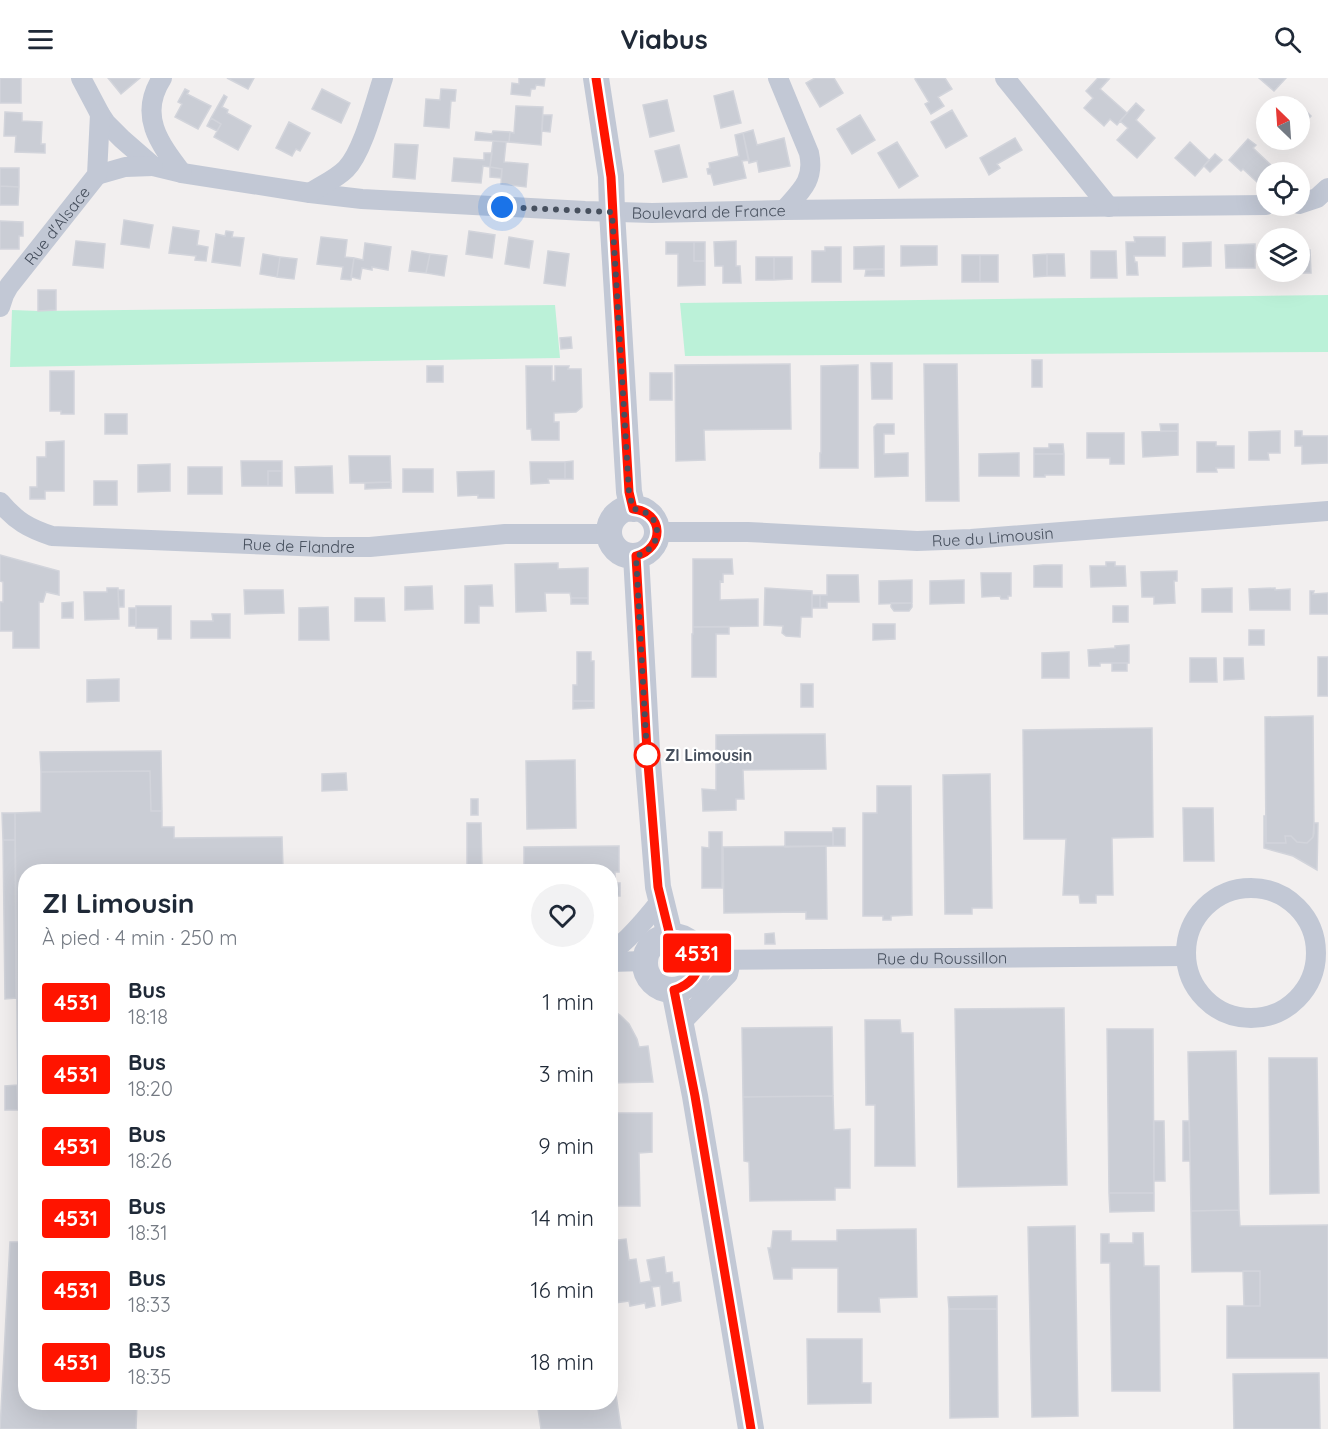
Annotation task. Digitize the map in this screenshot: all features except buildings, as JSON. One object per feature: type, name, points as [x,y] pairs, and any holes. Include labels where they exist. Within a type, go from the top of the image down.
[{"type":"street","name":"Boulevard de France","points":[[81,78],[100,114],[122,139],[153,166]]},
{"type":"street","points":[[162,78],[152,106],[153,124],[162,147],[182,173]]},
{"type":"street","points":[[310,193],[345,170],[351,162],[360,145],[383,78]]},
{"type":"street","points":[[596,78],[611,177],[629,492],[633,509]]},
{"type":"street","points":[[778,78],[812,164],[804,188],[784,210]]},
{"type":"street","points":[[1005,78],[1109,207]]},
{"type":"street","name":"Rue d'Alsace","points":[[97,175],[100,114]]},
{"type":"street","name":"Boulevard de France","points":[[118,168],[153,166],[182,173],[310,193],[373,199],[612,212],[1256,205]]},
{"type":"street","name":"Rue d'Alsace","points":[[0,307],[9,286],[97,175],[118,168]]},
{"type":"street","points":[[1310,200],[1317,198],[1328,188]]},
{"type":"street","name":"Rue de Flandre","points":[[0,501],[28,527],[52,536],[370,547],[505,534],[610,534]]},
{"type":"street","points":[[633,509],[650,516],[654,520],[657,532],[653,546],[648,551],[636,556],[628,555],[615,548],[611,541],[610,526],[619,513],[633,509]]},
{"type":"street","name":"Rue du Limousin","points":[[657,532],[748,532],[918,541],[971,539],[1328,511]]},
{"type":"street","points":[[636,556],[658,887],[670,936]]},
{"type":"street","points":[[1252,888],[1281,895],[1302,912],[1313,932],[1317,949],[1315,970],[1307,988],[1294,1003],[1274,1015],[1250,1019],[1226,1013],[1206,1001],[1190,977],[1186,956],[1192,926],[1206,906],[1226,893],[1252,888]]},
{"type":"street","points":[[618,948],[661,900]]},
{"type":"street","points":[[670,936],[680,937],[689,942],[696,950],[699,960],[698,971],[693,980],[685,987],[674,990],[663,988],[653,982],[647,972],[645,961],[647,952],[653,944],[661,938],[670,936]]},
{"type":"street","name":"Rue du Roussillon","points":[[699,960],[1186,956]]},
{"type":"street","points":[[618,962],[645,961]]},
{"type":"street","points":[[681,1023],[728,974],[731,961]]},
{"type":"street","points":[[674,990],[695,1096],[751,1429]]},
{"type":"green space","points":[[1328,295],[1328,352],[685,356],[680,303]]},
{"type":"green space","points":[[555,305],[560,358],[10,367],[12,310]]},
{"type":"bus line","name":"4531","points":[[596,78],[611,177],[629,492],[633,509],[639,509],[650,516],[654,520],[657,532],[653,546],[636,556],[647,751],[658,887],[670,936],[680,937],[689,942],[696,950],[699,960],[698,971],[693,980],[685,987],[674,990],[695,1096],[751,1429]]},
{"type":"place","name":"ZI Limousin","points":[[647,755]]},
{"type":"route","points":[[502,207],[612,212],[629,492],[633,509],[639,509],[650,516],[654,520],[657,532],[653,546],[636,556],[647,755]]}]
